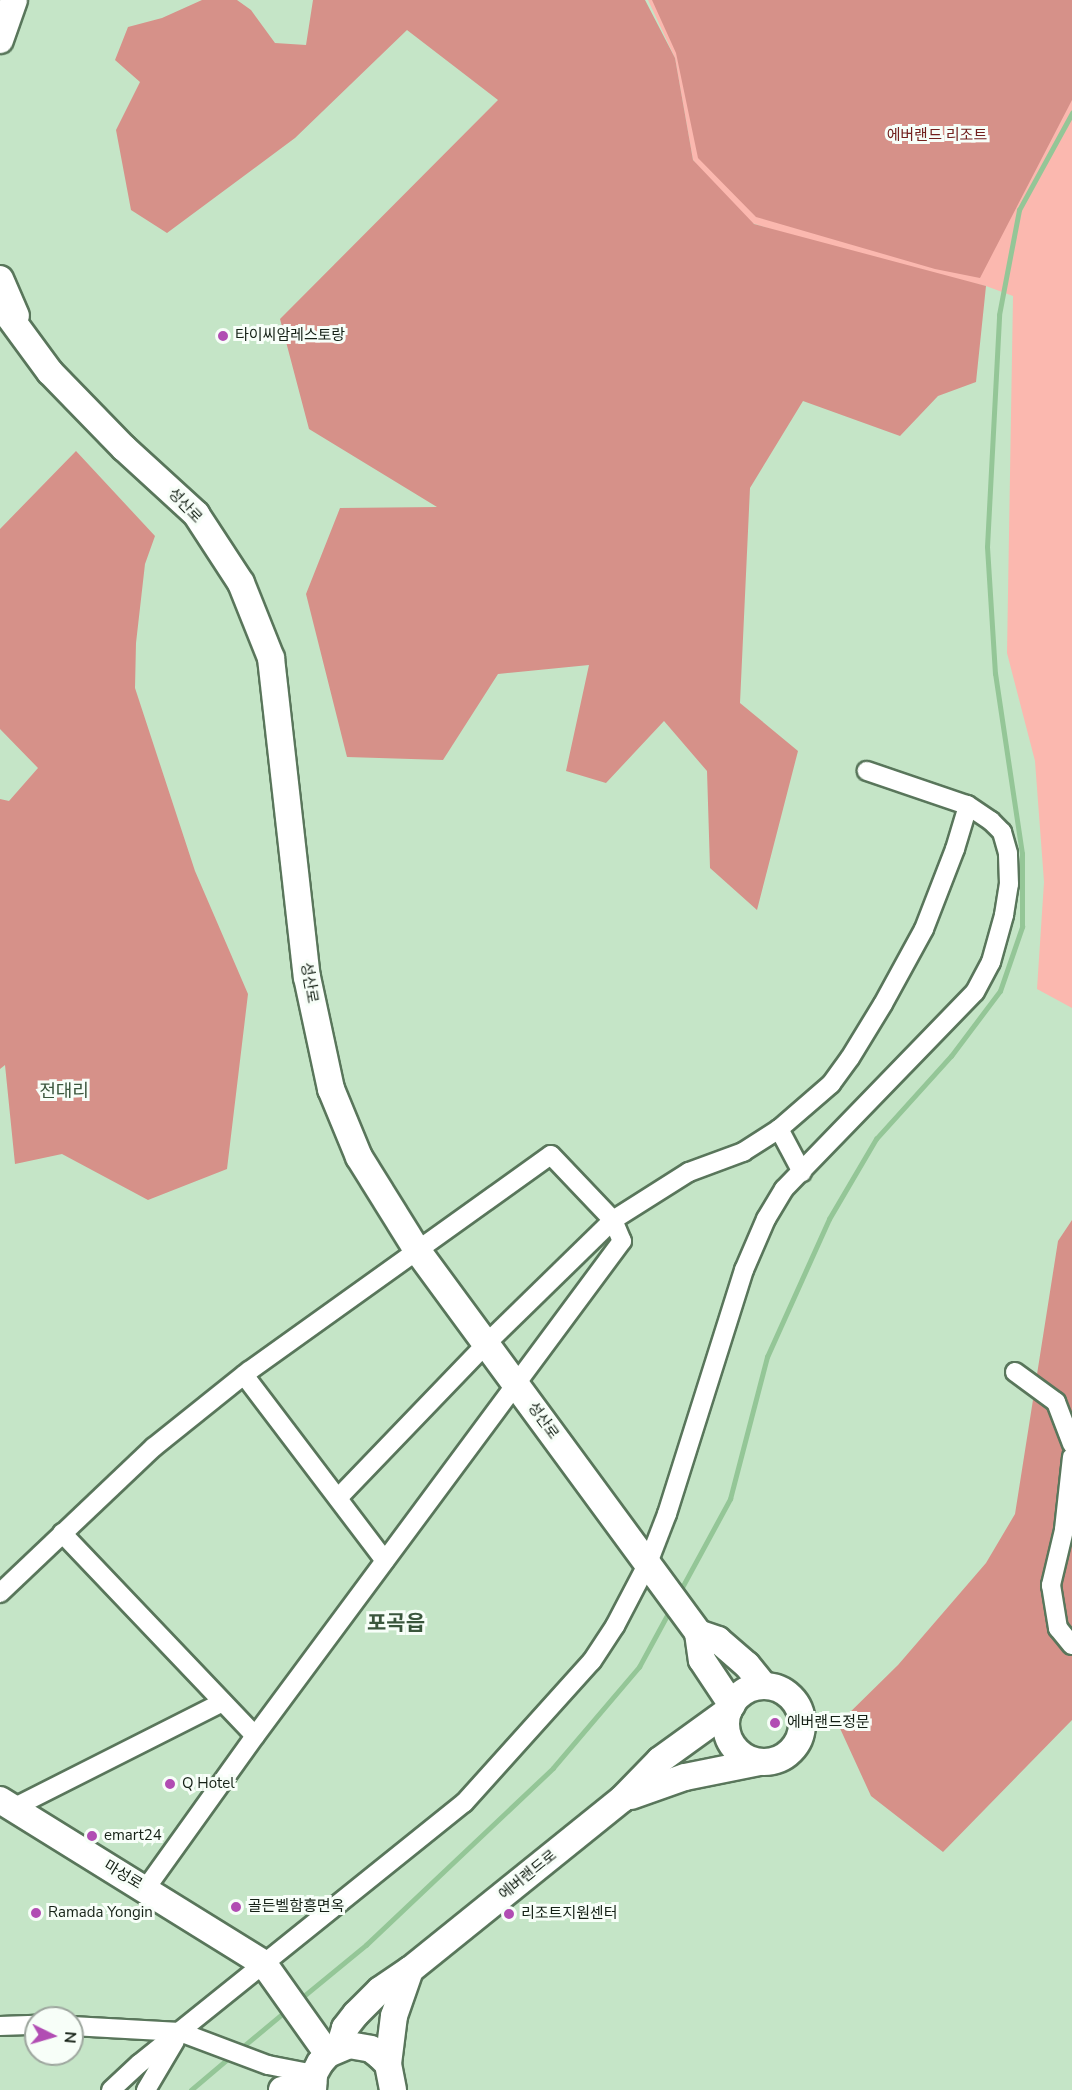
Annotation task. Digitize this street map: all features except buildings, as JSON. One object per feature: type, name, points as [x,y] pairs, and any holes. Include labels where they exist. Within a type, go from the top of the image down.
[{"type":"main road","points":[[0,40],[14,0]]},
{"type":"main road","points":[[0,279],[12,338]]},
{"type":"main road","points":[[0,304],[12,338]]},
{"type":"main road","name":"성산로","points":[[12,338],[196,514],[241,583],[271,658],[307,977],[330,1089],[359,1157],[417,1250],[488,1343],[698,1633]]},
{"type":"main road","points":[[760,1762],[747,1758],[736,1750],[728,1731],[730,1707],[702,1660],[698,1633],[718,1640],[747,1665],[764,1686]]},
{"type":"main road","points":[[622,1799],[684,1777],[783,1757],[794,1749],[800,1737],[802,1719],[798,1706],[789,1695],[777,1688],[764,1686],[746,1691],[730,1707]]},
{"type":"main road","name":"에버랜드로","points":[[321,2070],[345,2028],[380,1990],[410,1970],[622,1799],[660,1760],[730,1707]]},
{"type":"main road","name":"마성로","points":[[5,1807],[146,1888],[268,1969]]},
{"type":"main road","points":[[268,1969],[313,2029],[321,2070]]},
{"type":"main road","points":[[394,2082],[394,2016],[410,1970]]},
{"type":"main road","points":[[282,2090],[321,2070],[349,2045],[371,2049],[394,2082]]},
{"type":"street","points":[[111,2090],[180,2032],[268,1969],[464,1803],[592,1661],[653,1569],[756,1240],[784,1189],[975,992],[991,962],[1009,884],[1008,853],[1002,832],[991,820],[968,806],[867,771]]},
{"type":"street","points":[[338,1498],[488,1343],[613,1220],[689,1172],[743,1152],[778,1129],[831,1084],[883,1004],[924,929],[955,849],[968,806]]},
{"type":"street","points":[[778,1129],[802,1172]]},
{"type":"street","points":[[0,1593],[154,1447],[244,1375],[551,1155],[613,1220],[622,1241],[255,1736],[146,1888]]},
{"type":"street","points":[[1015,1372],[1056,1402],[1072,1444]]},
{"type":"street","points":[[244,1375],[385,1561]]},
{"type":"street","points":[[1072,1457],[1064,1530],[1051,1585],[1058,1628],[1072,1645]]},
{"type":"street","points":[[62,1533],[255,1736]]},
{"type":"street","points":[[5,1807],[223,1702]]},
{"type":"street","points":[[0,2026],[24,2025]]},
{"type":"street","points":[[84,2027],[180,2032],[268,2066],[321,2070]]},
{"type":"street","points":[[146,2090],[180,2032]]},
{"type":"green space","points":[[202,0],[237,0],[251,10],[275,43],[306,45],[313,0],[645,0],[675,58],[693,160],[754,224],[986,286],[976,382],[938,396],[900,436],[803,401],[750,488],[740,703],[798,751],[757,910],[710,868],[707,771],[664,721],[606,783],[566,771],[589,665],[498,674],[443,760],[347,757],[306,594],[340,508],[437,507],[309,429],[280,319],[498,100],[407,30],[295,138],[167,233],[131,210],[116,130],[140,82],[115,60],[128,27],[162,18]]},
{"type":"green space","name":"에버랜드 리조트","points":[[648,0],[1072,0],[1072,1008],[1037,989],[1044,882],[1035,761],[1007,653],[1013,296],[986,286],[856,257],[743,220],[693,160],[675,58]]},
{"type":"green space","name":"에버랜드 리조트","points":[[652,0],[1072,0],[1072,100],[980,278],[935,269],[756,217],[698,158],[676,53]]},
{"type":"green space","points":[[76,451],[155,536],[145,564],[136,643],[135,688],[195,871],[248,994],[227,1169],[148,1200],[62,1154],[15,1164],[5,1065],[0,1069],[0,799],[9,801],[38,768],[0,729],[0,529]]},
{"type":"green space","points":[[1072,1220],[1072,1720],[943,1852],[871,1796],[838,1724],[898,1665],[986,1563],[1015,1514],[1058,1241]]},
{"type":"waterway","points":[[679,1593],[730,1499],[767,1357],[829,1219],[876,1139],[951,1056],[1000,991],[1022,927],[1022,854],[995,674],[987,547],[999,315],[1019,210],[1072,113]]},
{"type":"waterway","points":[[299,2000],[366,1945],[553,1768],[639,1667],[671,1608]]},
{"type":"waterway","points":[[239,2050],[288,2009]]},
{"type":"waterway","points":[[191,2090],[230,2057]]},
{"type":"place","name":"타이씨암레스토랑","points":[[223,336]]},
{"type":"place","name":"에버랜드정문","points":[[775,1723]]},
{"type":"place","name":"Q Hotel","points":[[170,1784]]},
{"type":"place","name":"emart24","points":[[92,1836]]},
{"type":"place","name":"골든벨함흥면옥","points":[[236,1907]]},
{"type":"place","name":"Ramada Yongin","points":[[36,1913]]},
{"type":"place","name":"리조트지원센터","points":[[509,1914]]},
{"type":"district","name":"전대리","points":[[64,1091]]},
{"type":"district","name":"포곡읍","points":[[396,1623]]}]
